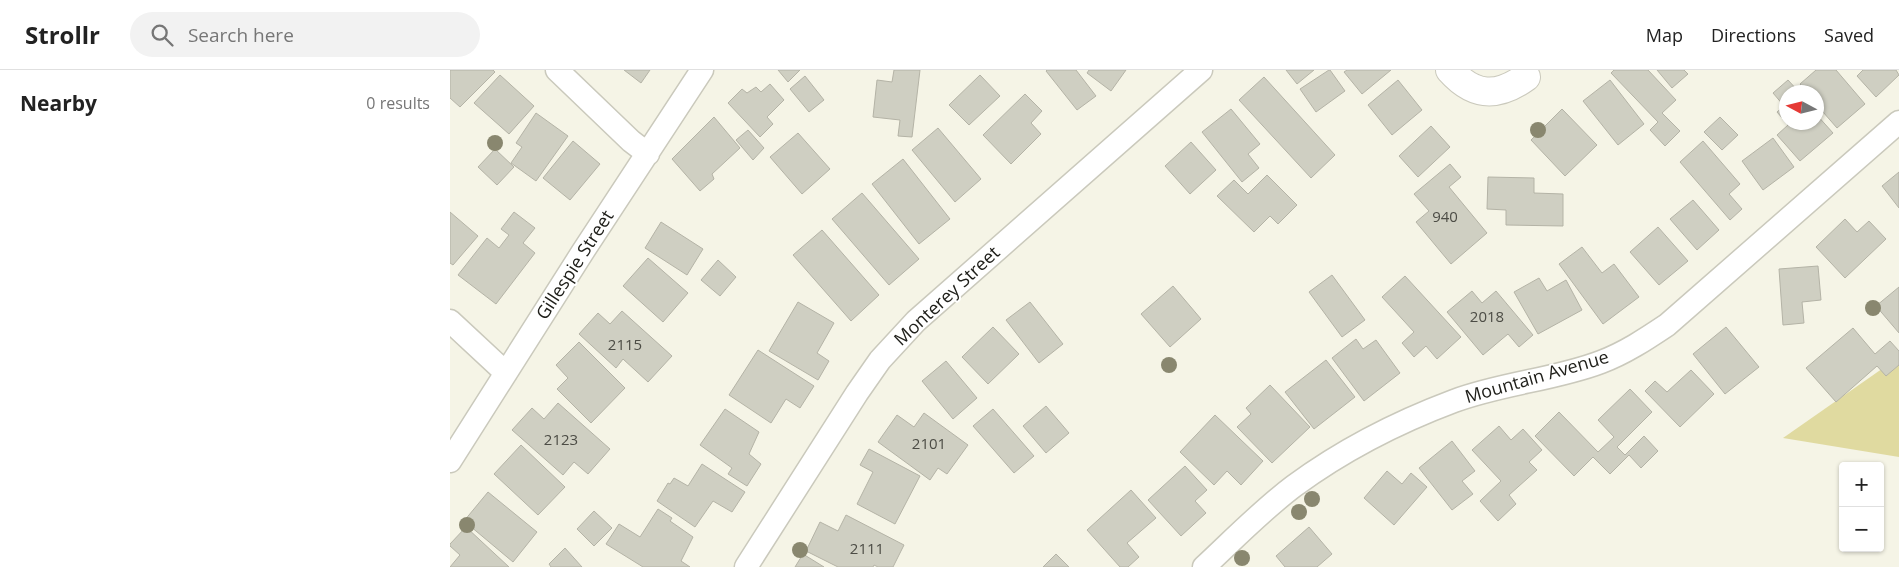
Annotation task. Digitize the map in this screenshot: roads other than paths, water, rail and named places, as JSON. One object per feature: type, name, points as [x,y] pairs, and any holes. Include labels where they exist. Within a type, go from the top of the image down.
[{"type":"street","points":[[556,70],[631,141],[648,154]]},
{"type":"street","name":"Gillespie Street","points":[[450,461],[582,253],[702,70]]},
{"type":"street","name":"Monterey Street","points":[[746,567],[880,360],[916,321],[1202,70]]},
{"type":"street","points":[[1450,70],[1464,84],[1489,93],[1514,85],[1530,73]]},
{"type":"street","name":"Mountain Avenue","points":[[1204,567],[1294,486],[1342,454],[1397,424],[1455,400],[1506,385],[1565,373],[1601,362],[1635,346],[1667,325],[1899,122]]},
{"type":"street","points":[[450,322],[506,373]]}]
